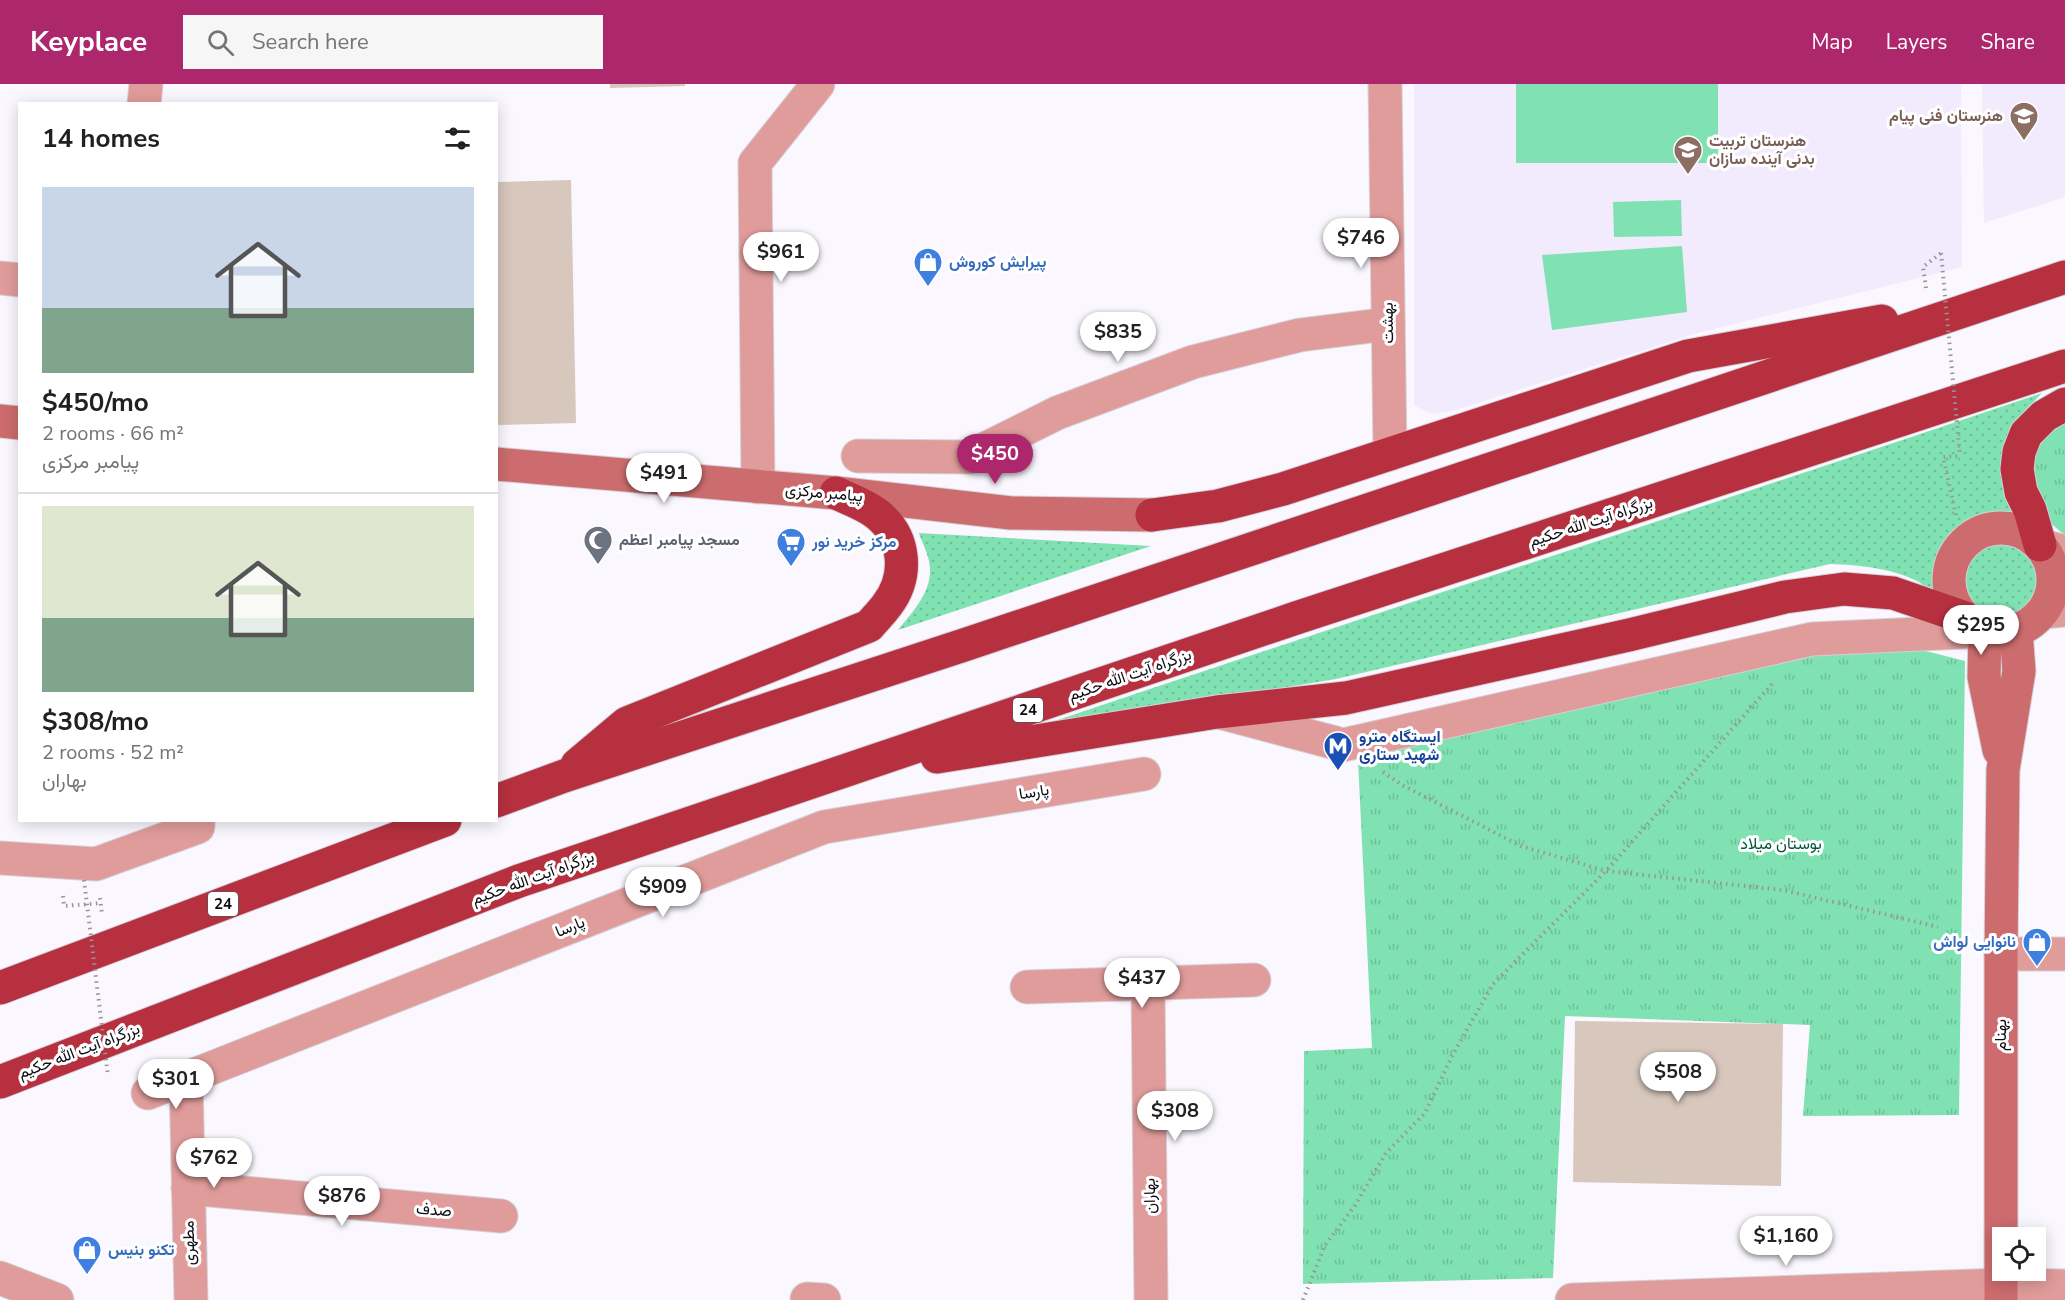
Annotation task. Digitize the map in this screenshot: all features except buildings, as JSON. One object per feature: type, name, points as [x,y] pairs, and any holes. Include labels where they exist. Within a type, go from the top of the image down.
[{"type":"highway","points":[[498,800],[564,776],[964,645],[2065,277]]},
{"type":"highway","points":[[1152,515],[1218,506],[1283,489],[1688,356],[1996,300]]},
{"type":"highway","name":"بزرگراه آیت الله حکیم","points":[[0,1082],[519,882],[1296,618],[2065,366]]},
{"type":"highway","points":[[2053,549],[2021,492],[2017,469],[2019,452],[2026,434],[2044,416],[2065,404]]},
{"type":"highway","points":[[564,776],[627,723],[868,626],[888,604],[901,577],[902,552],[894,532],[877,513],[836,493]]},
{"type":"highway","points":[[841,773],[1217,712],[1346,698],[1629,635],[1785,597],[1833,590],[1893,593],[1988,626]]},
{"type":"highway","name":"24","points":[[0,988],[441,822]]},
{"type":"main road","points":[[0,421],[18,423]]},
{"type":"main road","name":"پیامبر مرکزی","points":[[498,464],[836,493],[1011,513],[1152,515]]},
{"type":"main road","points":[[2000,528],[2029,535],[2053,549],[2050,560],[2054,578],[2051,596],[2054,611],[2031,624],[1988,626],[1954,604],[1949,590],[1948,575],[1952,560],[1971,537],[1985,531],[2000,528]]},
{"type":"main road","name":"بهنام","points":[[1988,626],[1984,677],[2003,770],[2001,1293]]},
{"type":"street","points":[[144,102],[146,84]]},
{"type":"street","points":[[758,487],[755,163],[818,84]]},
{"type":"street","name":"بهشت","points":[[1385,84],[1390,454]]},
{"type":"street","points":[[0,278],[18,280]]},
{"type":"street","points":[[858,456],[969,457],[1057,413],[1193,362],[1300,335],[1388,324]]},
{"type":"street","points":[[1217,712],[1343,745],[1812,639],[1988,626]]},
{"type":"street","name":"پارسا","points":[[148,1093],[824,827],[1144,774]]},
{"type":"street","points":[[0,858],[96,864],[198,824]]},
{"type":"street","points":[[2001,954],[2065,954]]},
{"type":"street","points":[[1027,987],[1254,980]]},
{"type":"street","name":"بهاران","points":[[1148,984],[1151,1300]]},
{"type":"street","name":"مطهری","points":[[186,1079],[190,1300]]},
{"type":"street","name":"صدف","points":[[188,1188],[501,1216]]},
{"type":"street","points":[[0,1278],[57,1300]]},
{"type":"street","points":[[1572,1300],[2001,1293],[2065,1286]]},
{"type":"street","points":[[807,1299],[824,1300]]},
{"type":"path","points":[[1923,267],[1941,253],[1960,456],[1943,457],[1956,515]]},
{"type":"path","points":[[1303,1300],[1325,1245],[1354,1206],[1386,1153],[1425,1113],[1452,1056],[1493,984],[1606,871],[1773,683]]},
{"type":"path","points":[[1343,745],[1402,785],[1521,846],[1606,871],[1783,890],[1938,927]]},
{"type":"path","points":[[84,880],[108,1076]]},
{"type":"shaded area","name":"هنرستان تربیت بدنی آینده سازان","points":[[1414,84],[1961,84],[1962,267],[1694,334],[1452,411],[1431,414],[1414,405]]},
{"type":"shaded area","name":"هنرستان فنی پیام","points":[[1982,84],[2065,84],[2065,197],[1984,223]]},
{"type":"green space","points":[[1516,84],[1718,84],[1718,163],[1516,163]]},
{"type":"green space","points":[[1681,200],[1682,236],[1614,237],[1613,202]]},
{"type":"green space","points":[[1682,246],[1687,312],[1552,330],[1542,255]]},
{"type":"green space","points":[[2042,393],[2009,432],[2003,451],[2005,467],[2023,519],[2005,516],[1990,517],[1970,525],[1951,539],[1938,556],[1935,565],[1936,598],[1919,582],[1898,573],[1864,566],[1830,564],[1336,679],[1025,731],[1788,478]]},
{"type":"green space","points":[[2065,410],[2065,535],[2049,522],[2040,508],[2033,463],[2034,449],[2039,436]]},
{"type":"green space","points":[[919,533],[1151,546],[898,630],[922,598],[929,581],[929,561]]},
{"type":"green space","points":[[2001,537],[2018,540],[2032,550],[2042,564],[2045,581],[2042,598],[2032,612],[2018,622],[2001,625],[1984,622],[1970,612],[1960,598],[1957,581],[1960,564],[1970,550],[1984,540]]},
{"type":"green space","name":"بوستان میلاد","points":[[1906,646],[1965,661],[1959,1115],[1803,1116],[1810,1025],[1565,1016],[1553,1278],[1303,1284],[1304,1051],[1372,1048],[1358,760],[1734,668],[1811,652]]},
{"type":"place","name":"هنرستان فنی پیام","points":[[2024,142]]},
{"type":"place","name":"هنرستان تربیت بدنی آینده سازان","points":[[1688,176]]},
{"type":"place","name":"پیرایش کوروش","points":[[928,288]]},
{"type":"place","name":"مسجد پیامبر اعظم","points":[[598,566]]},
{"type":"place","name":"مرکز خرید نور","points":[[791,568]]},
{"type":"place","name":"ایستگاه مترو شهید ستاری","points":[[1338,772]]},
{"type":"place","name":"نانوایی لواش","points":[[2037,968]]},
{"type":"place","name":"تکنو بنیس","points":[[87,1276]]}]
